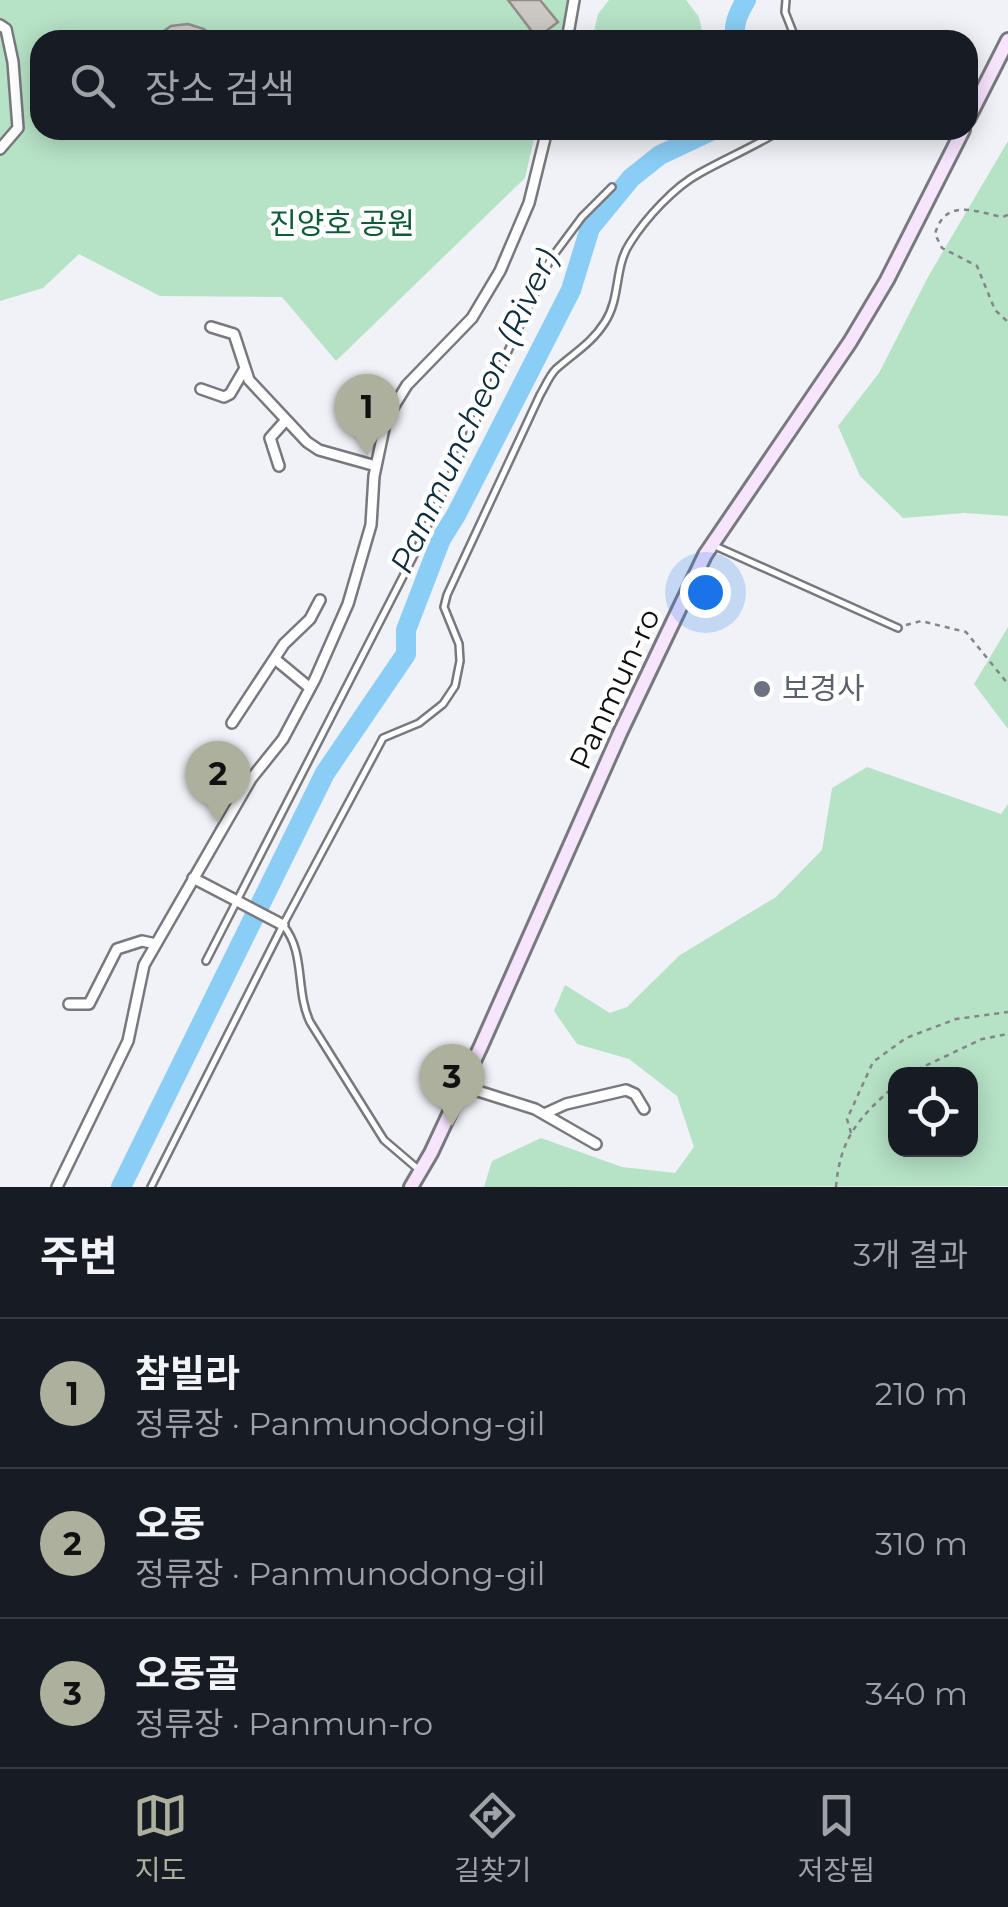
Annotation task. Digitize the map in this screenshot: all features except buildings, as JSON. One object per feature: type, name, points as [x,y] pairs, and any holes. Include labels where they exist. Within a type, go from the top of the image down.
[{"type":"street","points":[[568,30],[574,0]]},
{"type":"street","points":[[0,25],[6,29],[13,62],[18,128],[0,149]]},
{"type":"street","points":[[978,100],[1008,40]]},
{"type":"street","points":[[57,1187],[128,1041],[144,965],[310,688],[352,588],[371,526],[376,466],[386,418],[407,385],[472,318],[500,271],[529,203],[545,140]]},
{"type":"street","name":"Panmun-ro","points":[[411,1187],[462,1086],[620,733],[712,545],[887,280],[958,140]]},
{"type":"street","points":[[211,327],[226,329],[238,338],[249,380],[318,450],[376,466]]},
{"type":"street","points":[[201,389],[224,397],[244,370]]},
{"type":"street","points":[[279,466],[270,438],[286,420]]},
{"type":"street","points":[[232,724],[284,644],[310,619],[320,600]]},
{"type":"street","points":[[275,659],[310,688]]},
{"type":"street","points":[[193,878],[283,925]]},
{"type":"street","points":[[68,1004],[89,1004],[116,949],[142,941],[156,944]]},
{"type":"street","points":[[462,1086],[544,1114],[596,1144]]},
{"type":"street","points":[[544,1114],[566,1104],[626,1090],[635,1094],[644,1108]]},
{"type":"lane","points":[[786,0],[784,12],[792,30]]},
{"type":"lane","points":[[151,1187],[383,738],[419,723],[443,704],[455,686],[459,644],[444,606],[447,595],[554,370],[574,358],[608,318],[618,293],[620,267],[628,245],[654,212],[697,174],[762,140]]},
{"type":"lane","points":[[206,961],[415,553],[550,260],[582,217],[612,187]]},
{"type":"lane","points":[[712,545],[898,628]]},
{"type":"lane","points":[[283,925],[297,948],[304,1009],[310,1022],[384,1140],[420,1171]]},
{"type":"path","points":[[1008,215],[960,208],[939,222],[936,234],[942,248],[977,266],[995,310],[1008,322]]},
{"type":"path","points":[[898,628],[921,621],[966,632],[1008,684]]},
{"type":"path","points":[[851,1133],[847,1120],[872,1062],[906,1038],[956,1020],[1008,1012]]},
{"type":"path","points":[[923,1067],[982,1039],[1008,1034]]},
{"type":"path","points":[[836,1187],[838,1157],[851,1133],[888,1094]]},
{"type":"green space","name":"진양호 공원","points":[[0,0],[571,0],[565,30],[30,30],[30,140],[534,140],[525,178],[336,361],[282,297],[160,296],[79,254],[43,288],[0,301]]},
{"type":"green space","points":[[609,0],[686,0],[699,17],[702,30],[594,30],[598,14]]},
{"type":"green space","points":[[1008,141],[1008,516],[964,513],[903,518],[860,476],[838,426],[879,373],[928,277]]},
{"type":"green space","points":[[1008,627],[1008,729],[974,684]]},
{"type":"green space","points":[[867,767],[1001,814],[1008,804],[1008,1186],[484,1187],[492,1161],[541,1138],[622,1167],[675,1173],[694,1147],[677,1096],[629,1059],[577,1044],[554,1011],[565,985],[610,1013],[627,1007],[680,955],[776,897],[822,850],[832,788]]},
{"type":"waterway","name":"Panmuncheon (River)","points":[[735,30],[746,0]]},
{"type":"waterway","name":"Panmuncheon (River)","points":[[121,1187],[325,773],[406,654],[406,630],[441,539],[571,290],[590,228],[631,178],[660,155],[692,140]]},
{"type":"place","name":"참빌라","points":[[367,456]]},
{"type":"place","name":"보경사","points":[[762,689]]},
{"type":"place","name":"오동","points":[[218,823]]},
{"type":"place","name":"오동골","points":[[452,1126]]}]
